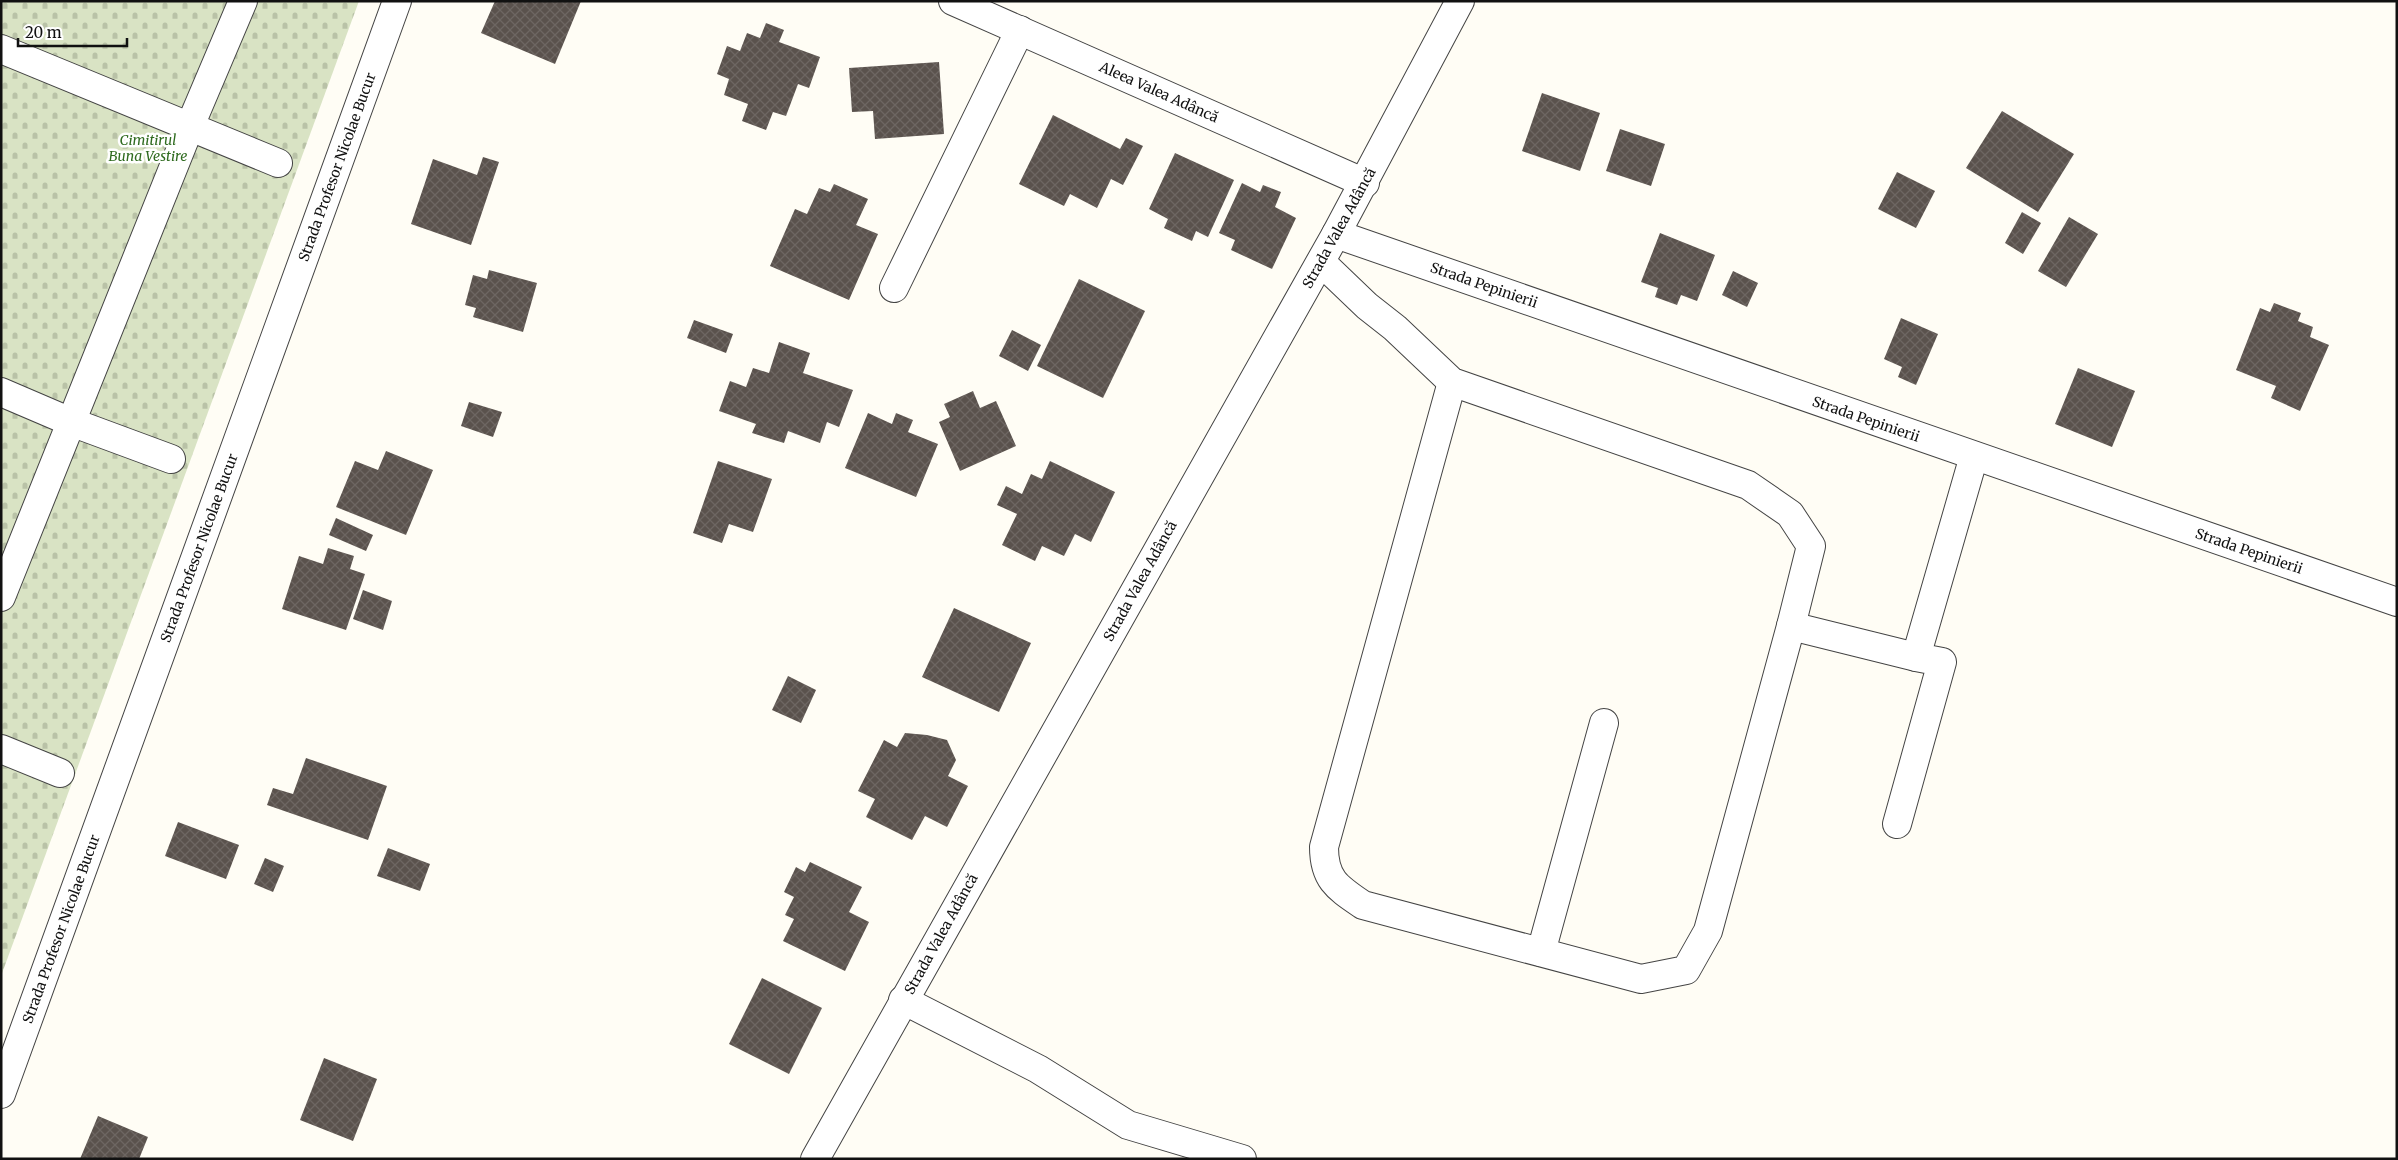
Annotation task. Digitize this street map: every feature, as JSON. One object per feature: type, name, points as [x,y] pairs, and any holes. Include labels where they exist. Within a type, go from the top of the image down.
[{"type":"street","points":[[1,597],[190,126],[243,1]]},
{"type":"street","name":"Strada Profesor Nicolae Bucur","points":[[1,1094],[397,1]]},
{"type":"street","name":"Aleea Valea Adâncă","points":[[953,1],[1364,183]]},
{"type":"street","name":"Strada Valea Adâncă","points":[[815,1159],[1336,234],[1460,1]]},
{"type":"street","points":[[894,288],[1020,30]]},
{"type":"street","points":[[1,49],[278,163]]},
{"type":"street","name":"Strada Pepinierii","points":[[1336,234],[2397,602]]},
{"type":"street","points":[[1320,262],[1395,328],[1452,382],[1748,486],[1790,514],[1811,546],[1708,931],[1686,970],[1641,979],[1363,904],[1339,888],[1324,865],[1324,847],[1452,382]]},
{"type":"street","points":[[1,392],[71,422],[171,459]]},
{"type":"street","points":[[1916,657],[1974,456]]},
{"type":"street","points":[[1791,626],[1942,662],[1897,824]]},
{"type":"street","points":[[1541,952],[1604,723]]},
{"type":"street","points":[[1,748],[60,773]]},
{"type":"street","points":[[903,1000],[1038,1069],[1128,1126],[1242,1159]]},
{"type":"green space","name":"Cimitirul Buna Vestire","points":[[1,1],[359,1],[1,976]]},
{"type":"building","points":[[495,1],[581,1],[555,64],[481,33]]},
{"type":"building","points":[[766,23],[784,30],[779,42],[820,57],[809,88],[798,84],[786,116],[773,112],[766,130],[742,121],[748,104],[724,95],[729,79],[717,74],[727,46],[740,51],[747,33],[760,38]]},
{"type":"building","points":[[939,62],[944,134],[875,139],[873,111],[852,112],[849,68]]},
{"type":"building","points":[[1542,93],[1600,113],[1580,171],[1522,151]]},
{"type":"building","points":[[2002,111],[2074,154],[2038,212],[1966,168]]},
{"type":"building","points":[[1053,115],[1120,149],[1126,138],[1143,146],[1123,185],[1111,179],[1097,208],[1070,194],[1064,206],[1019,184]]},
{"type":"building","points":[[1620,129],[1665,144],[1651,186],[1606,171]]},
{"type":"building","points":[[1175,153],[1234,180],[1208,237],[1196,231],[1192,241],[1164,228],[1168,219],[1149,209]]},
{"type":"building","points":[[483,157],[499,162],[471,245],[411,224],[433,159],[477,175]]},
{"type":"building","points":[[1897,172],[1935,191],[1916,228],[1878,209]]},
{"type":"building","points":[[1242,183],[1260,192],[1263,185],[1281,192],[1275,207],[1296,218],[1272,269],[1231,250],[1235,240],[1219,233]]},
{"type":"building","points":[[834,184],[868,199],[856,225],[878,234],[849,300],[770,266],[795,209],[807,214],[819,188],[830,192]]},
{"type":"building","points":[[2022,212],[2041,223],[2023,254],[2005,243]]},
{"type":"building","points":[[2069,217],[2098,234],[2066,287],[2038,271]]},
{"type":"building","points":[[1660,233],[1715,255],[1697,301],[1681,295],[1677,305],[1655,297],[1658,288],[1641,282]]},
{"type":"building","points":[[489,270],[537,283],[523,332],[473,317],[476,308],[465,305],[473,275],[487,279]]},
{"type":"building","points":[[1733,271],[1758,283],[1747,307],[1722,295]]},
{"type":"building","points":[[1079,279],[1145,311],[1103,398],[1037,366]]},
{"type":"building","points":[[2274,303],[2301,313],[2298,321],[2313,327],[2310,337],[2329,345],[2300,411],[2271,398],[2276,386],[2236,370],[2260,308],[2270,312]]},
{"type":"building","points":[[1901,318],[1938,334],[1916,385],[1898,377],[1902,367],[1884,359]]},
{"type":"building","points":[[694,320],[733,334],[726,353],[687,338]]},
{"type":"building","points":[[1012,330],[1041,345],[1028,371],[999,356]]},
{"type":"building","points":[[779,342],[810,353],[803,373],[853,390],[839,427],[827,422],[820,443],[788,431],[784,443],[752,433],[756,424],[719,411],[730,381],[746,387],[753,368],[769,373]]},
{"type":"building","points":[[2078,368],[2135,391],[2112,447],[2055,424]]},
{"type":"building","points":[[973,391],[980,408],[996,401],[1016,446],[960,471],[939,422],[950,417],[944,404]]},
{"type":"building","points":[[469,402],[502,412],[493,437],[461,426]]},
{"type":"building","points":[[868,413],[892,424],[896,413],[913,420],[908,432],[938,444],[916,497],[845,468]]},
{"type":"building","points":[[386,451],[433,470],[406,535],[336,507],[355,461],[378,470]]},
{"type":"building","points":[[718,461],[772,479],[753,532],[729,524],[722,543],[693,533]]},
{"type":"building","points":[[1050,461],[1115,492],[1091,542],[1075,534],[1064,556],[1042,546],[1035,561],[1002,545],[1017,514],[997,505],[1006,486],[1022,494],[1031,474],[1042,479]]},
{"type":"building","points":[[336,518],[373,535],[366,551],[329,535]]},
{"type":"building","points":[[328,548],[354,556],[350,569],[365,574],[346,630],[282,609],[299,556],[323,564]]},
{"type":"building","points":[[363,590],[392,601],[383,630],[353,619]]},
{"type":"building","points":[[954,608],[1031,643],[999,712],[922,677]]},
{"type":"building","points":[[788,676],[816,690],[801,723],[772,710]]},
{"type":"building","points":[[905,733],[927,735],[947,740],[956,760],[948,776],[968,786],[947,827],[925,816],[912,840],[866,817],[875,799],[858,791],[884,740],[897,747]]},
{"type":"building","points":[[306,758],[387,786],[368,840],[267,805],[273,788],[293,794]]},
{"type":"building","points":[[178,822],[239,845],[226,879],[165,856]]},
{"type":"building","points":[[388,848],[430,864],[420,891],[377,876]]},
{"type":"building","points":[[265,858],[284,866],[273,892],[254,884]]},
{"type":"building","points":[[810,862],[862,887],[849,912],[869,922],[845,971],[783,941],[794,919],[785,915],[794,897],[784,892],[796,867],[805,872]]},
{"type":"building","points":[[762,978],[822,1008],[789,1074],[729,1044]]},
{"type":"building","points":[[324,1058],[377,1079],[353,1141],[300,1120]]},
{"type":"building","points":[[98,1116],[148,1137],[139,1159],[80,1159]]}]
